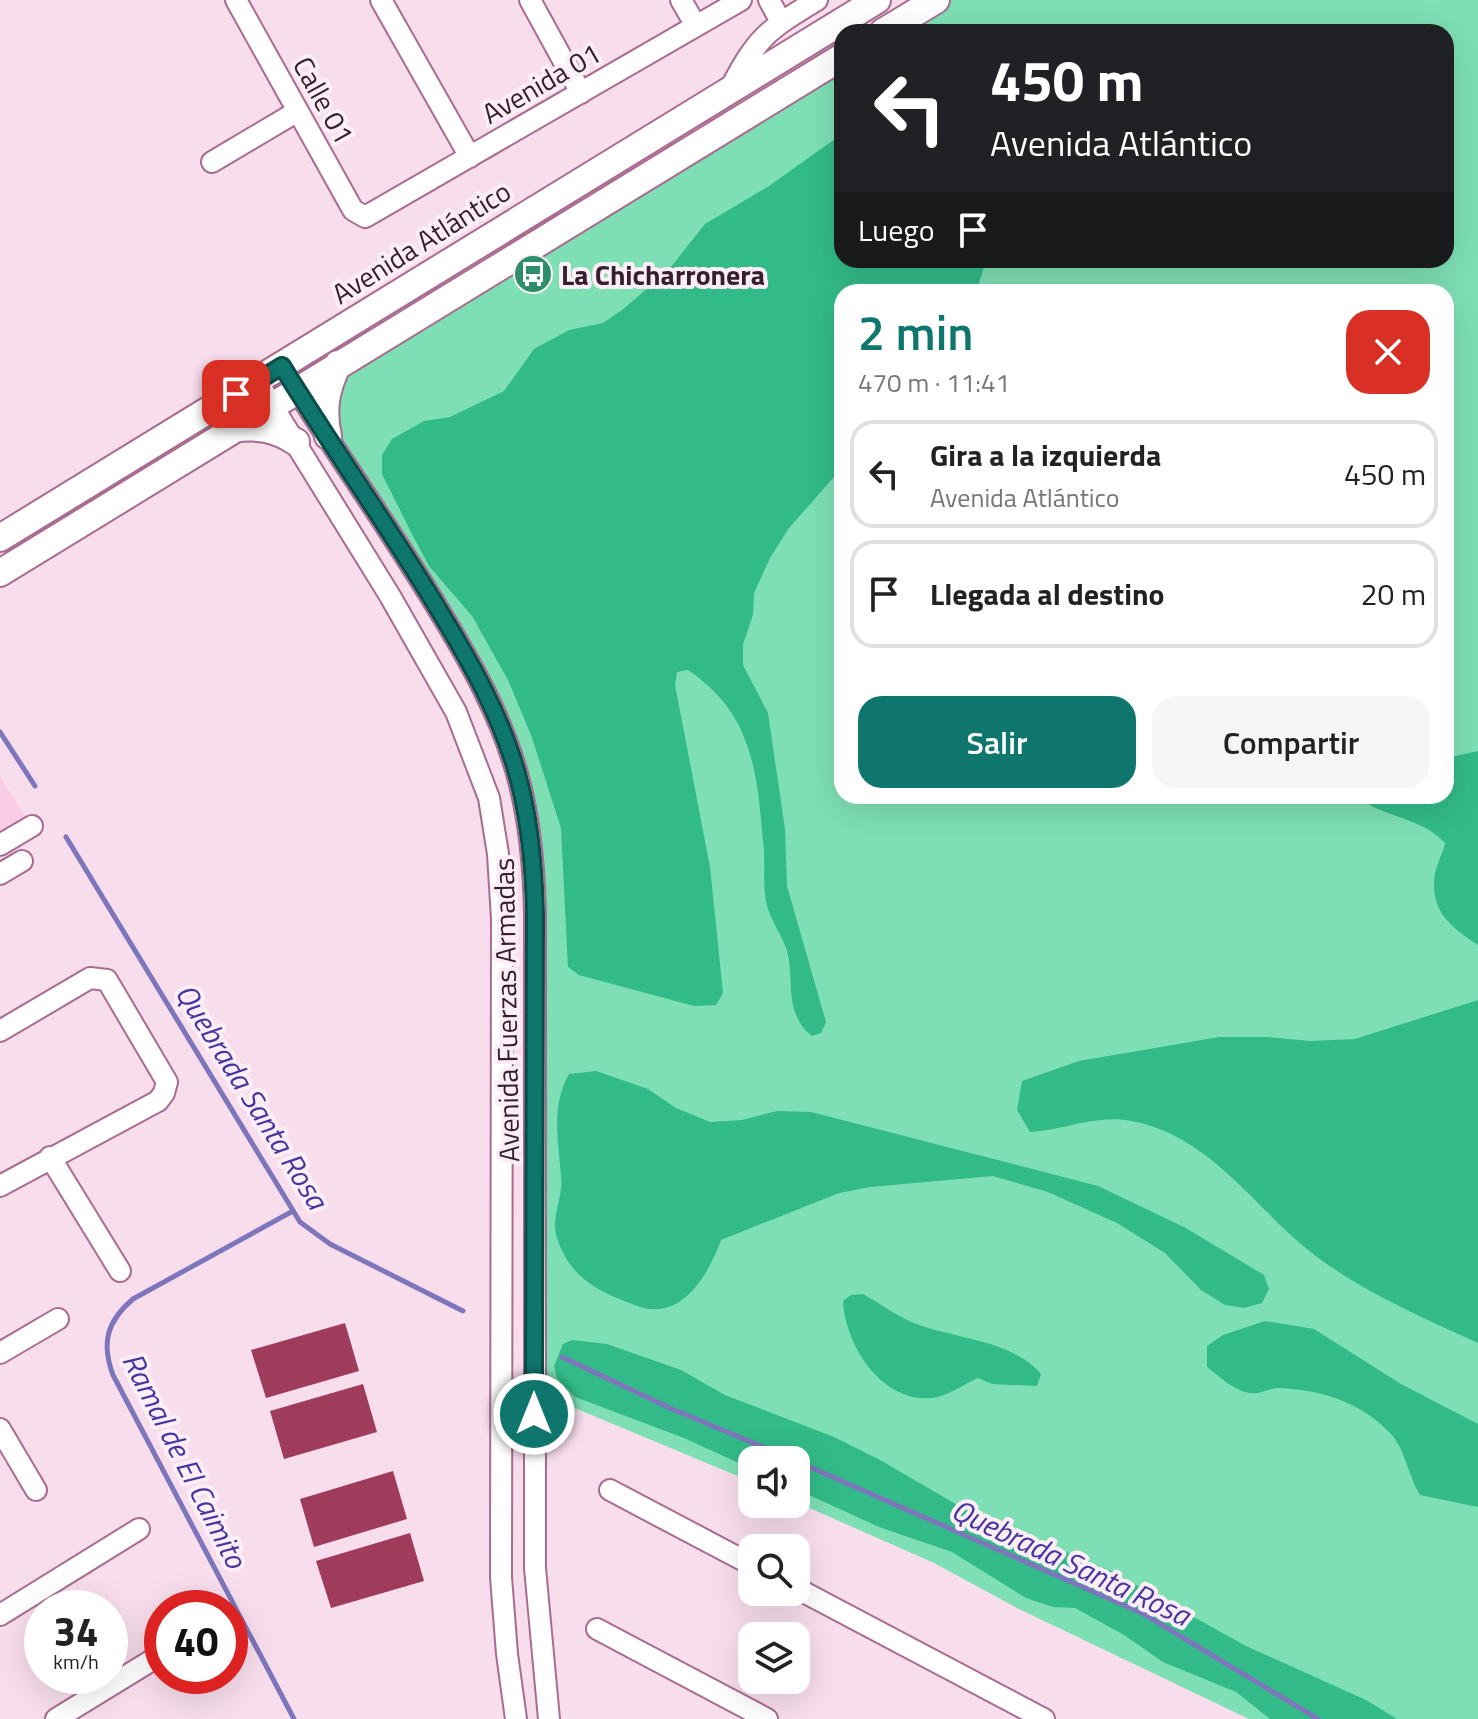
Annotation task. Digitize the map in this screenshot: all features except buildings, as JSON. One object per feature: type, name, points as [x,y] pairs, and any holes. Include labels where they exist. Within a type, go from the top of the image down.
[{"type":"main road","name":"Avenida Atlántico","points":[[838,24],[877,0]]},
{"type":"main road","points":[[896,24],[936,0]]},
{"type":"main road","name":"Avenida Atlántico","points":[[0,538],[834,26]]},
{"type":"main road","points":[[0,573],[834,62]]},
{"type":"main road","points":[[328,436],[324,406],[330,380],[338,364]]},
{"type":"main road","points":[[234,429],[259,427],[284,434],[296,442]]},
{"type":"street","name":"Calle 01","points":[[236,0],[353,210],[361,216],[370,215]]},
{"type":"street","points":[[381,0],[470,157]]},
{"type":"street","points":[[530,0],[581,93]]},
{"type":"street","points":[[681,0],[696,26]]},
{"type":"street","name":"Avenida 01","points":[[370,215],[741,0]]},
{"type":"street","points":[[769,0],[781,22]]},
{"type":"street","points":[[729,91],[750,50],[781,22],[817,0]]},
{"type":"street","points":[[212,162],[298,111]]},
{"type":"street","name":"Avenida Fuerzas Armadas","points":[[282,366],[416,571],[485,693],[516,770],[530,831],[537,1050],[535,1568],[549,1719]]},
{"type":"street","name":"Avenida Fuerzas Armadas","points":[[257,381],[390,596],[456,712],[480,770],[494,825],[502,919],[501,1562],[505,1642],[516,1719]]},
{"type":"street","points":[[0,845],[32,826]]},
{"type":"street","points":[[0,874],[22,861]]},
{"type":"street","points":[[0,1031],[90,978],[98,977],[107,980],[167,1082],[158,1101],[0,1186]]},
{"type":"street","points":[[50,1157],[120,1271]]},
{"type":"street","points":[[0,1353],[58,1319]]},
{"type":"street","points":[[0,1429],[36,1490]]},
{"type":"street","points":[[610,1490],[738,1558]]},
{"type":"street","points":[[0,1615],[139,1529]]},
{"type":"street","points":[[810,1595],[1044,1719]]},
{"type":"street","points":[[597,1629],[767,1719]]},
{"type":"street","points":[[56,1719],[144,1665]]},
{"type":"shaded area","points":[[0,777],[32,826],[0,845]]},
{"type":"green space","points":[[936,0],[1478,0],[1478,1719],[1249,1719],[1019,1609],[934,1563],[810,1508],[810,1446],[738,1446],[738,1476],[534,1391],[535,914],[507,743],[325,420],[330,380],[834,62],[834,268],[1454,268],[1454,24],[896,24]]},
{"type":"green space","points":[[834,140],[834,268],[984,268],[979,284],[834,284],[834,477],[789,528],[770,558],[754,593],[753,615],[743,644],[743,665],[768,713],[785,829],[787,886],[826,1022],[821,1033],[812,1036],[803,1027],[793,1007],[787,951],[766,901],[759,798],[749,750],[728,707],[711,688],[688,670],[677,672],[675,685],[710,867],[723,993],[716,1005],[694,1006],[579,975],[568,967],[561,828],[531,735],[508,680],[472,616],[429,566],[382,474],[382,455],[392,439],[424,421],[450,417],[504,391],[534,349],[569,330],[603,323],[622,310],[666,273],[705,224],[769,186]]},
{"type":"green space","points":[[1478,751],[1478,945],[1451,924],[1435,897],[1435,873],[1445,843],[1423,827],[1369,804],[1454,804],[1454,756]]},
{"type":"green space","points":[[1478,1000],[1478,1343],[1395,1304],[1317,1257],[1232,1177],[1186,1142],[1160,1129],[1119,1119],[1030,1132],[1017,1110],[1022,1081],[1079,1061],[1219,1037],[1310,1041],[1355,1039]]},
{"type":"green space","points":[[596,1071],[648,1089],[676,1108],[710,1122],[742,1120],[777,1111],[811,1112],[1098,1186],[1184,1227],[1264,1275],[1269,1289],[1262,1303],[1244,1308],[1225,1305],[1201,1290],[1165,1253],[1117,1223],[1048,1192],[993,1176],[870,1187],[839,1193],[721,1240],[704,1275],[687,1296],[665,1308],[639,1307],[588,1283],[568,1261],[556,1233],[561,1183],[557,1123],[560,1098],[569,1074]]},
{"type":"green space","points":[[863,1294],[919,1325],[1016,1354],[1041,1374],[1037,1386],[992,1384],[978,1378],[932,1398],[914,1397],[897,1391],[869,1368],[845,1318],[843,1301],[851,1295]]},
{"type":"green space","points":[[1265,1321],[1314,1329],[1401,1384],[1478,1424],[1478,1507],[1420,1495],[1391,1434],[1354,1406],[1325,1395],[1295,1389],[1275,1388],[1249,1393],[1232,1386],[1207,1367],[1207,1346],[1223,1335]]},
{"type":"green space","points":[[572,1340],[607,1344],[681,1370],[725,1395],[834,1437],[959,1506],[1111,1571],[1246,1646],[1366,1700],[1397,1719],[1270,1719],[1236,1692],[1163,1662],[1124,1635],[1075,1608],[1053,1607],[1026,1598],[952,1552],[879,1527],[810,1495],[810,1446],[738,1446],[738,1463],[684,1438],[575,1397],[557,1378],[554,1366],[563,1344]]},
{"type":"waterway","name":"Quebrada Santa Rosa","points":[[0,732],[35,786]]},
{"type":"waterway","name":"Quebrada Santa Rosa","points":[[66,837],[300,1222],[330,1244],[463,1311]]},
{"type":"waterway","name":"Ramal de El Caimito","points":[[293,1211],[133,1299],[112,1324],[107,1353],[113,1375],[294,1719]]},
{"type":"waterway","name":"Quebrada Santa Rosa","points":[[562,1357],[761,1446]]},
{"type":"waterway","name":"Quebrada Santa Rosa","points":[[810,1467],[1142,1613],[1318,1719]]},
{"type":"place","name":"La Chicharronera","points":[[533,274]]},
{"type":"route","points":[[236,394],[282,366],[402,549],[456,638],[497,718],[516,770],[530,831],[535,914],[534,1414]]}]
